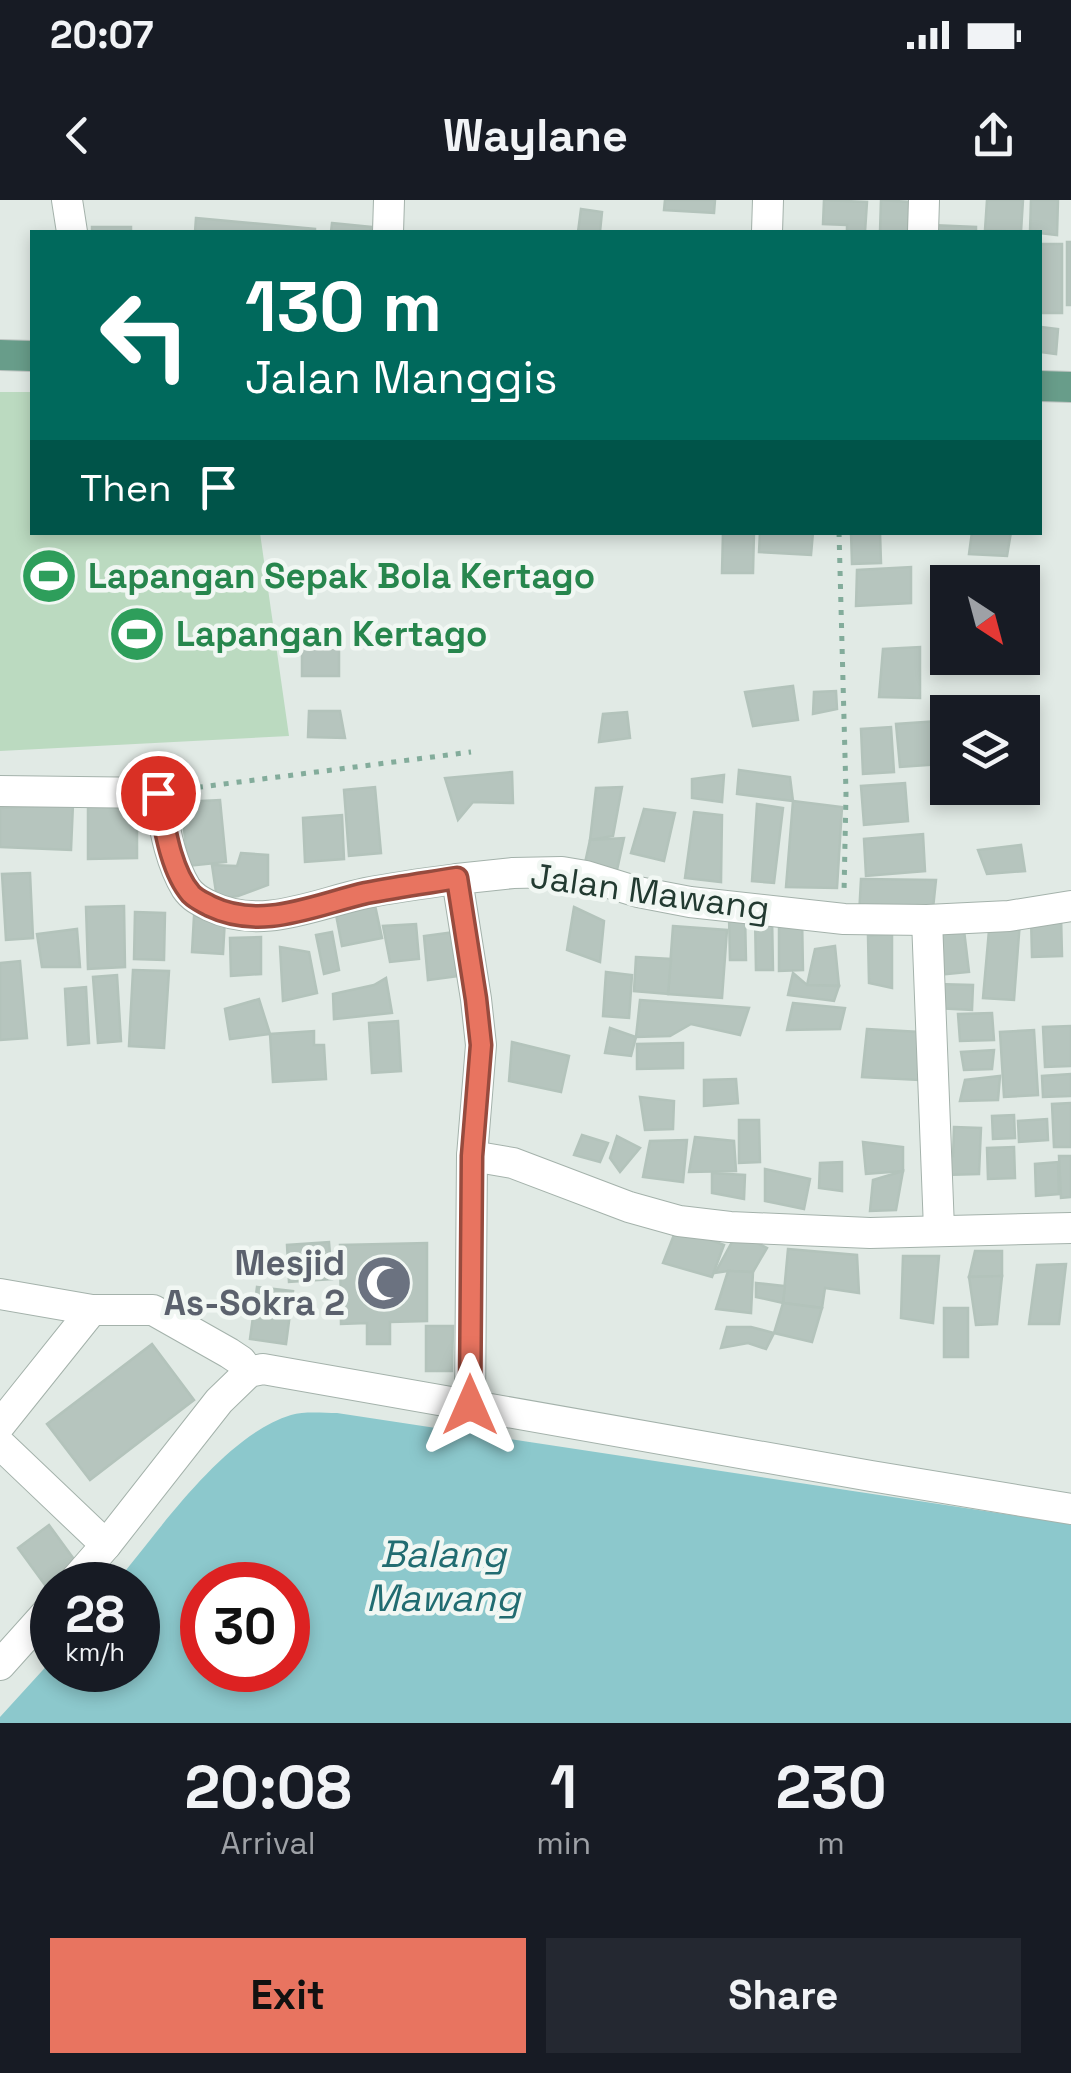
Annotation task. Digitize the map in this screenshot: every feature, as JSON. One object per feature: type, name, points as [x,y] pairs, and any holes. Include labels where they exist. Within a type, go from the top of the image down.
[{"type":"main road","points":[[0,355],[30,356]]},
{"type":"main road","points":[[1042,386],[1071,387]]},
{"type":"street","points":[[67,200],[72,230]]},
{"type":"street","points":[[388,230],[389,200]]},
{"type":"street","points":[[767,230],[768,200]]},
{"type":"street","points":[[924,200],[924,230]]},
{"type":"street","points":[[0,791],[158,793]]},
{"type":"street","name":"Jalan Mawang","points":[[158,793],[168,840],[187,890],[224,913],[248,917],[312,909],[388,888],[512,872],[562,872],[690,902],[844,919],[1009,916],[1071,906]]},
{"type":"street","points":[[457,878],[481,1045],[472,1156],[470,1405]]},
{"type":"street","points":[[927,920],[938,1230]]},
{"type":"street","points":[[472,1156],[513,1162],[629,1207],[679,1220],[730,1227],[870,1233],[1071,1228]]},
{"type":"street","points":[[0,1294],[92,1310],[153,1310],[230,1353],[249,1372]]},
{"type":"street","points":[[0,1425],[92,1310]]},
{"type":"street","points":[[92,1562],[219,1401],[249,1372],[263,1368],[1071,1508]]},
{"type":"street","points":[[0,1444],[106,1546]]},
{"type":"street","points":[[3,1656],[30,1628]]},
{"type":"path","points":[[839,535],[846,793],[844,919]]},
{"type":"path","points":[[158,793],[471,752]]},
{"type":"green space","name":"Lapangan Kertago","points":[[0,392],[30,392],[30,535],[260,535],[289,736],[0,751]]},
{"type":"water","name":"Balang Mawang","points":[[332,1413],[1071,1524],[1071,1723],[0,1723],[0,1717],[30,1684],[30,1692],[160,1692],[160,1562],[133,1562],[194,1488],[241,1443],[266,1426],[291,1415]]},
{"type":"building","points":[[665,200],[715,200],[714,213],[664,210]]},
{"type":"building","points":[[824,200],[867,202],[865,230],[823,224]]},
{"type":"building","points":[[881,200],[910,202],[908,230],[880,230]]},
{"type":"building","points":[[987,200],[1023,200],[1021,230],[985,230]]},
{"type":"building","points":[[1031,200],[1058,200],[1057,235],[1030,230]]},
{"type":"building","points":[[581,209],[602,212],[600,230],[578,230]]},
{"type":"building","points":[[196,218],[315,229],[315,230],[195,230]]},
{"type":"building","points":[[332,223],[371,227],[371,230],[331,230]]},
{"type":"building","points":[[931,225],[976,227],[976,230],[931,230]]},
{"type":"building","points":[[92,227],[131,227],[131,230]]},
{"type":"building","points":[[1067,242],[1071,242],[1071,305],[1067,305]]},
{"type":"building","points":[[1042,244],[1062,244],[1062,313],[1042,313]]},
{"type":"building","points":[[1042,327],[1058,329],[1056,354],[1042,352]]},
{"type":"building","points":[[723,535],[754,535],[753,573],[722,573]]},
{"type":"building","points":[[760,535],[813,535],[811,555],[759,552]]},
{"type":"building","points":[[851,535],[880,535],[881,563],[852,564]]},
{"type":"building","points":[[972,535],[1010,535],[1007,556],[969,554]]},
{"type":"building","points":[[911,567],[911,603],[856,606],[857,570]]},
{"type":"building","points":[[302,634],[339,634],[339,676],[302,676]]},
{"type":"building","points":[[920,647],[920,698],[879,697],[883,649]]},
{"type":"building","points":[[793,686],[798,720],[753,726],[745,692]]},
{"type":"building","points":[[836,691],[837,709],[813,714],[814,692]]},
{"type":"building","points":[[309,711],[340,711],[345,738],[308,737]]},
{"type":"building","points":[[627,712],[630,738],[599,742],[603,714]]},
{"type":"building","points":[[930,722],[930,765],[900,767],[896,724]]},
{"type":"building","points":[[891,727],[894,772],[863,774],[861,729]]},
{"type":"building","points":[[739,770],[790,777],[793,801],[737,794]]},
{"type":"building","points":[[512,772],[513,803],[473,802],[458,820],[445,778]]},
{"type":"building","points":[[724,775],[722,802],[692,798],[692,779]]},
{"type":"building","points":[[905,783],[908,821],[864,825],[861,786]]},
{"type":"building","points":[[375,787],[381,853],[349,856],[344,790]]},
{"type":"building","points":[[622,787],[613,836],[590,840],[596,788]]},
{"type":"building","points":[[137,799],[137,858],[88,859],[88,800]]},
{"type":"building","points":[[220,800],[226,862],[188,866],[181,802]]},
{"type":"building","points":[[793,801],[842,807],[837,888],[786,887]]},
{"type":"building","points":[[73,804],[71,850],[0,847],[0,808]]},
{"type":"building","points":[[757,804],[783,808],[774,883],[752,881]]},
{"type":"building","points":[[644,809],[675,813],[664,861],[631,853]]},
{"type":"building","points":[[694,812],[722,815],[721,882],[685,878]]},
{"type":"building","points":[[342,815],[344,859],[305,862],[303,818]]},
{"type":"building","points":[[923,834],[925,871],[866,876],[864,839]]},
{"type":"building","points":[[624,838],[617,870],[585,863],[590,840]]},
{"type":"building","points":[[1021,845],[1025,871],[987,874],[978,850]]},
{"type":"building","points":[[241,853],[268,855],[268,885],[217,899],[212,865],[237,866]]},
{"type":"building","points":[[30,873],[33,938],[6,940],[2,874]]},
{"type":"building","points":[[861,879],[936,880],[932,918],[859,916]]},
{"type":"building","points":[[373,896],[382,938],[342,946],[334,904]]},
{"type":"building","points":[[124,906],[125,967],[88,969],[86,907]]},
{"type":"building","points":[[574,907],[604,921],[600,962],[567,950]]},
{"type":"building","points":[[135,912],[165,913],[164,960],[134,959]]},
{"type":"building","points":[[729,915],[745,915],[746,960],[730,960]]},
{"type":"building","points":[[772,915],[773,970],[756,970],[755,916]]},
{"type":"building","points":[[194,916],[225,918],[223,954],[192,952]]},
{"type":"building","points":[[1061,916],[1062,956],[1032,957],[1031,917]]},
{"type":"building","points":[[779,917],[802,917],[803,970],[779,971]]},
{"type":"building","points":[[990,919],[1020,921],[1014,1000],[983,998]]},
{"type":"building","points":[[963,922],[969,972],[938,975],[932,925]]},
{"type":"building","points":[[416,924],[419,959],[390,962],[383,926]]},
{"type":"building","points":[[673,926],[727,930],[722,998],[668,994]]},
{"type":"building","points":[[77,929],[80,967],[42,967],[37,934]]},
{"type":"building","points":[[332,932],[339,970],[324,974],[316,935]]},
{"type":"building","points":[[455,932],[459,976],[428,980],[424,936]]},
{"type":"building","points":[[892,934],[892,988],[869,983],[868,936]]},
{"type":"building","points":[[261,937],[261,974],[231,976],[230,938]]},
{"type":"building","points":[[835,946],[839,986],[807,985],[815,949]]},
{"type":"building","points":[[280,947],[309,952],[317,993],[283,1001]]},
{"type":"building","points":[[636,957],[671,959],[668,994],[634,991]]},
{"type":"building","points":[[20,961],[27,1038],[0,1040],[0,963]]},
{"type":"building","points":[[133,970],[169,971],[164,1048],[129,1046]]},
{"type":"building","points":[[606,972],[632,975],[629,1018],[603,1016]]},
{"type":"building","points":[[793,973],[807,985],[839,986],[834,1001],[788,995]]},
{"type":"building","points":[[117,975],[121,1041],[98,1043],[93,977]]},
{"type":"building","points":[[386,978],[392,1013],[334,1019],[333,994],[374,985]]},
{"type":"building","points":[[936,984],[973,985],[972,1010],[935,1008]]},
{"type":"building","points":[[86,987],[89,1043],[68,1045],[65,989]]},
{"type":"building","points":[[259,999],[270,1034],[230,1039],[225,1009]]},
{"type":"building","points":[[640,1000],[749,1008],[740,1035],[691,1024],[670,1036],[636,1037]]},
{"type":"building","points":[[793,1003],[845,1008],[840,1029],[787,1030]]},
{"type":"building","points":[[992,1013],[994,1040],[960,1041],[958,1014]]},
{"type":"building","points":[[398,1021],[401,1071],[372,1073],[369,1023]]},
{"type":"building","points":[[1071,1026],[1071,1066],[1045,1067],[1043,1027]]},
{"type":"building","points":[[610,1028],[636,1037],[631,1056],[605,1053]]},
{"type":"building","points":[[867,1029],[920,1032],[919,1080],[862,1077]]},
{"type":"building","points":[[1034,1030],[1038,1095],[1004,1097],[1000,1032]]},
{"type":"building","points":[[314,1031],[314,1045],[324,1045],[326,1079],[273,1082],[270,1034]]},
{"type":"building","points":[[512,1042],[569,1056],[561,1092],[509,1081]]},
{"type":"building","points":[[683,1043],[683,1068],[637,1069],[637,1044]]},
{"type":"building","points":[[994,1050],[992,1069],[964,1070],[961,1052]]},
{"type":"building","points":[[1071,1074],[1071,1096],[1043,1097],[1042,1076]]},
{"type":"building","points":[[1000,1076],[998,1100],[960,1101],[965,1080]]},
{"type":"building","points":[[736,1079],[738,1103],[704,1106],[704,1080]]},
{"type":"building","points":[[640,1097],[674,1101],[673,1129],[645,1130]]},
{"type":"building","points":[[1071,1103],[1071,1147],[1054,1147],[1052,1104]]},
{"type":"building","points":[[1014,1115],[1015,1138],[993,1139],[992,1116]]},
{"type":"building","points":[[1047,1119],[1048,1140],[1019,1142],[1018,1121]]},
{"type":"building","points":[[739,1120],[759,1120],[760,1162],[739,1163]]},
{"type":"building","points":[[954,1127],[981,1128],[979,1174],[944,1175],[944,1156],[953,1156]]},
{"type":"building","points":[[582,1135],[608,1143],[600,1162],[574,1155]]},
{"type":"building","points":[[617,1136],[640,1148],[620,1172],[610,1158]]},
{"type":"building","points":[[695,1137],[734,1141],[736,1171],[689,1172]]},
{"type":"building","points":[[687,1140],[683,1182],[643,1177],[650,1141]]},
{"type":"building","points":[[863,1142],[903,1147],[903,1171],[866,1174]]},
{"type":"building","points":[[1014,1147],[1015,1178],[988,1179],[987,1148]]},
{"type":"building","points":[[1059,1156],[1071,1156],[1071,1197],[1061,1198]]},
{"type":"building","points":[[842,1162],[842,1191],[819,1188],[820,1163]]},
{"type":"building","points":[[1058,1162],[1059,1194],[1036,1196],[1035,1164]]},
{"type":"building","points":[[765,1169],[810,1179],[804,1209],[765,1201]]},
{"type":"building","points":[[903,1171],[896,1210],[870,1211],[873,1180]]},
{"type":"building","points":[[712,1173],[745,1175],[744,1199],[712,1193]]},
{"type":"building","points":[[677,1227],[724,1245],[712,1277],[663,1263]]},
{"type":"building","points":[[737,1233],[767,1248],[753,1272],[715,1273]]},
{"type":"building","points":[[329,1242],[332,1279],[289,1282],[287,1245]]},
{"type":"building","name":"Mesjid As-Sokra 2","points":[[427,1243],[427,1321],[390,1322],[390,1344],[367,1344],[367,1323],[341,1324],[340,1245]]},
{"type":"building","points":[[788,1249],[857,1255],[859,1293],[825,1288],[822,1308],[783,1303]]},
{"type":"building","points":[[975,1251],[1002,1251],[1002,1276],[969,1277]]},
{"type":"building","points":[[903,1256],[939,1256],[933,1323],[901,1318]]},
{"type":"building","points":[[1066,1264],[1059,1324],[1029,1324],[1037,1265]]},
{"type":"building","points":[[728,1271],[753,1272],[751,1313],[716,1309]]},
{"type":"building","points":[[1002,1276],[997,1324],[976,1325],[969,1277]]},
{"type":"building","points":[[756,1283],[785,1286],[783,1303],[756,1297]]},
{"type":"building","points":[[257,1287],[293,1291],[286,1344],[250,1339]]},
{"type":"building","points":[[783,1303],[822,1308],[812,1342],[774,1333]]},
{"type":"building","points":[[944,1308],[968,1308],[968,1357],[944,1357]]},
{"type":"building","points":[[426,1326],[453,1326],[452,1371],[426,1371]]},
{"type":"building","points":[[727,1327],[751,1327],[774,1333],[766,1349],[748,1343],[721,1348]]},
{"type":"building","points":[[152,1344],[194,1400],[90,1480],[47,1424]]},
{"type":"building","points":[[49,1525],[76,1562],[30,1564],[18,1548]]},
{"type":"place","name":"Lapangan Sepak Bola Kertago","points":[[49,576]]},
{"type":"place","name":"Lapangan Kertago","points":[[137,634]]},
{"type":"place","name":"Mesjid As-Sokra 2","points":[[384,1283]]},
{"type":"route","points":[[158,793],[168,840],[187,890],[224,913],[271,916],[388,888],[457,878],[481,1045],[472,1156],[470,1405]]}]
